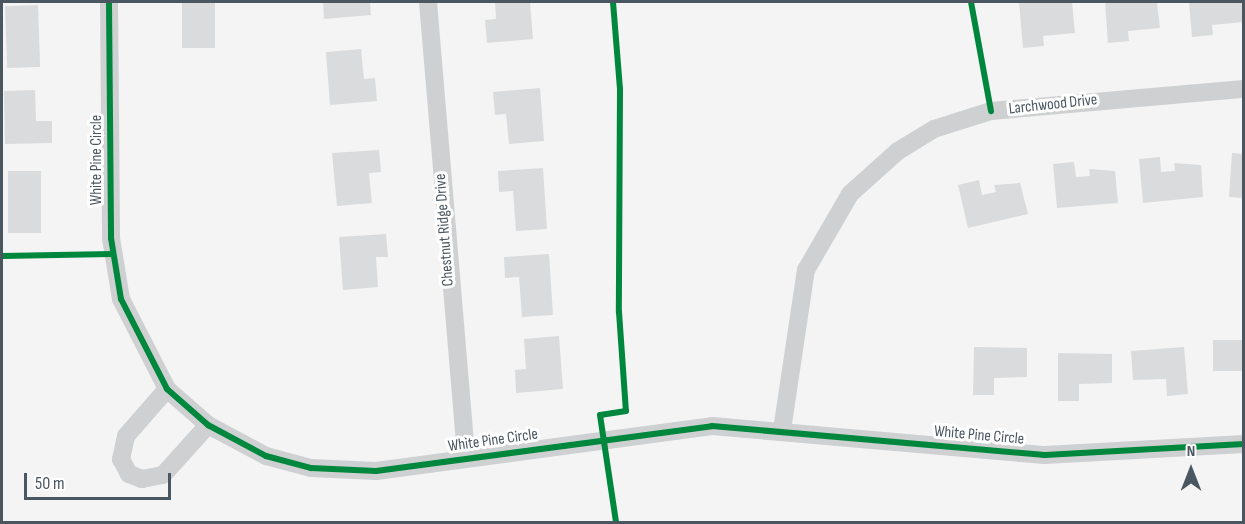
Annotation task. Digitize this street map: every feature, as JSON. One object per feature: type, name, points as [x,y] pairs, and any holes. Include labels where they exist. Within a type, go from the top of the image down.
[{"type":"street","name":"White Pine Circle","points":[[109,2],[112,254],[131,324],[167,389],[208,425],[266,456],[311,468],[376,471],[712,426],[782,430],[1045,455],[1244,444]]},
{"type":"street","name":"Chestnut Ridge Drive","points":[[428,2],[466,458]]},
{"type":"street","name":"Larchwood Drive","points":[[782,430],[806,270],[850,194],[898,151],[934,129],[984,112],[1244,90]]},
{"type":"street","points":[[167,389],[126,436],[122,459],[129,474],[142,479],[163,475],[208,425]]},
{"type":"building","points":[[182,2],[215,2],[215,48],[182,48]]},
{"type":"building","points":[[323,2],[370,2],[371,15],[324,19]]},
{"type":"building","points":[[495,2],[530,2],[533,39],[487,43],[485,20],[496,19]]},
{"type":"building","points":[[1019,2],[1072,2],[1075,33],[1043,36],[1044,46],[1023,48]]},
{"type":"building","points":[[1105,2],[1157,2],[1160,28],[1128,31],[1129,41],[1108,43]]},
{"type":"building","points":[[1189,2],[1242,2],[1243,22],[1212,25],[1213,35],[1192,37]]},
{"type":"building","points":[[38,5],[40,67],[7,68],[5,6]]},
{"type":"building","points":[[361,49],[364,79],[375,78],[377,101],[330,105],[326,52]]},
{"type":"building","points":[[540,88],[544,141],[509,144],[506,114],[495,115],[493,92]]},
{"type":"building","points":[[35,90],[36,121],[52,121],[52,143],[5,144],[4,91]]},
{"type":"building","points":[[379,150],[381,172],[369,173],[372,203],[337,206],[332,153]]},
{"type":"building","points":[[1232,153],[1244,154],[1244,198],[1229,197]]},
{"type":"building","points":[[1160,157],[1161,172],[1175,171],[1174,163],[1201,165],[1203,197],[1143,203],[1139,159]]},
{"type":"building","points":[[1074,162],[1076,177],[1090,176],[1089,169],[1115,171],[1118,203],[1057,208],[1053,164]]},
{"type":"building","points":[[543,168],[547,229],[516,231],[513,191],[499,192],[498,171]]},
{"type":"building","points":[[8,171],[41,171],[41,233],[8,233]]},
{"type":"building","points":[[979,180],[982,195],[996,192],[994,185],[1020,183],[1028,214],[968,228],[958,185]]},
{"type":"building","points":[[386,234],[388,257],[376,257],[378,287],[343,290],[339,237]]},
{"type":"building","points":[[549,254],[553,315],[522,317],[519,277],[505,278],[504,257]]},
{"type":"building","points":[[559,336],[563,389],[516,393],[515,370],[526,369],[524,339]]},
{"type":"building","points":[[1213,340],[1244,340],[1244,371],[1213,371]]},
{"type":"building","points":[[974,347],[1027,348],[1027,377],[994,378],[994,395],[973,395]]},
{"type":"building","points":[[1184,347],[1188,394],[1167,396],[1166,379],[1133,380],[1131,351]]},
{"type":"building","points":[[1058,353],[1112,354],[1112,383],[1079,384],[1079,401],[1058,401]]},
{"type":"cycle path","points":[[109,2],[111,238],[121,299],[167,389],[208,425],[266,456],[311,468],[376,471],[712,426],[1045,455],[1244,444]]},
{"type":"cycle path","points":[[613,2],[620,89],[619,312],[626,411],[600,415],[616,522]]},
{"type":"cycle path","points":[[971,2],[991,111]]},
{"type":"cycle path","points":[[2,256],[112,254]]}]
